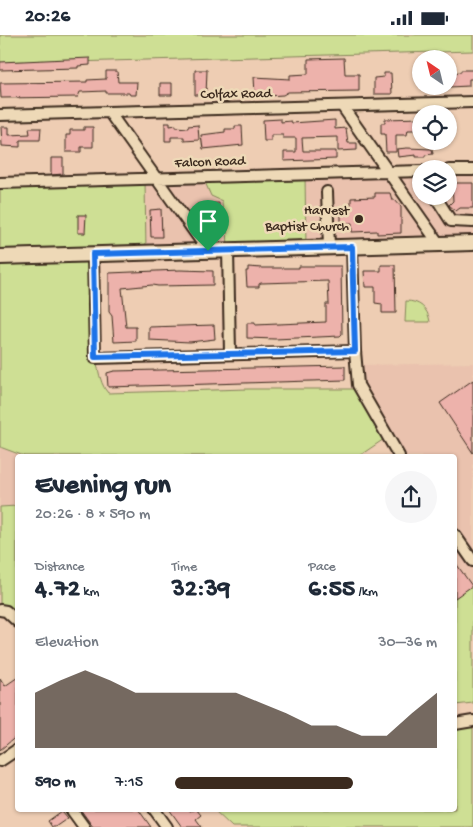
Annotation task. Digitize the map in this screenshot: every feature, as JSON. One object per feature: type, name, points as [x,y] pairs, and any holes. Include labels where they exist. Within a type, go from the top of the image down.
[{"type":"main road","points":[[0,257],[473,243]]},
{"type":"street","name":"Colfax Road","points":[[0,115],[473,102]]},
{"type":"street","points":[[342,106],[439,244]]},
{"type":"street","points":[[109,112],[208,251]]},
{"type":"street","points":[[457,170],[473,170]]},
{"type":"street","name":"Falcon Road","points":[[0,183],[412,173]]},
{"type":"street","points":[[327,192],[329,247]]},
{"type":"street","points":[[441,205],[451,221],[473,222]]},
{"type":"street","points":[[352,247],[355,351],[359,389],[398,454]]},
{"type":"street","points":[[228,250],[230,353]]},
{"type":"street","points":[[93,254],[95,357],[355,351]]},
{"type":"street","points":[[457,538],[473,561]]},
{"type":"street","points":[[3,611],[15,620]]},
{"type":"street","points":[[457,724],[473,721]]},
{"type":"street","points":[[0,761],[15,751]]},
{"type":"street","points":[[73,812],[84,827]]},
{"type":"street","points":[[156,812],[167,827]]},
{"type":"shaded area","points":[[457,170],[473,170],[473,243],[306,248],[305,174],[412,171],[412,205],[457,205]]},
{"type":"shaded area","points":[[226,177],[228,250],[146,252],[145,179]]},
{"type":"shaded area","points":[[473,363],[473,552],[457,529],[457,454],[404,454],[363,387],[361,365]]},
{"type":"shaded area","points":[[0,447],[19,454],[15,454],[15,506],[0,507]]},
{"type":"shaded area","points":[[462,545],[473,561],[473,585],[457,596],[457,548]]},
{"type":"green space","points":[[0,35],[473,35],[473,51],[412,50],[412,53],[0,64]]},
{"type":"green space","points":[[305,174],[306,248],[228,250],[227,225],[223,223],[222,201],[211,196],[205,182]]},
{"type":"green space","points":[[145,179],[146,252],[94,254],[93,306],[95,349],[102,383],[108,393],[248,389],[359,389],[387,437],[362,454],[19,454],[0,447],[0,183]]},
{"type":"green space","points":[[406,301],[415,302],[422,306],[430,322],[405,322]]},
{"type":"green space","points":[[15,506],[15,621],[0,610],[0,507]]},
{"type":"green space","points":[[473,585],[473,703],[457,705],[457,596]]},
{"type":"green space","points":[[473,725],[473,827],[232,827],[216,812],[457,812],[457,728]]},
{"type":"building","points":[[90,58],[90,65],[78,66],[78,68],[0,70],[0,62]]},
{"type":"building","points":[[344,58],[345,74],[359,74],[359,91],[288,92],[283,95],[267,96],[267,94],[255,94],[254,77],[290,79],[290,75],[308,74],[308,59]]},
{"type":"building","points":[[195,70],[207,70],[206,95],[195,95]]},
{"type":"building","points":[[461,70],[473,70],[473,79],[469,79],[469,86],[458,87],[458,72],[461,72]]},
{"type":"building","points":[[106,71],[117,71],[118,82],[137,82],[136,95],[130,95],[129,93],[106,93],[106,91],[80,92],[78,97],[1,98],[0,83],[87,82],[87,80],[106,79]]},
{"type":"building","points":[[384,73],[391,73],[392,94],[374,94],[374,78],[384,77]]},
{"type":"building","points":[[160,83],[172,83],[172,95],[160,95]]},
{"type":"building","points":[[412,118],[412,130],[408,130],[407,135],[396,135],[396,152],[386,152],[385,134],[381,134],[381,123],[385,123],[385,119]]},
{"type":"building","points":[[281,119],[281,122],[291,121],[292,123],[335,120],[335,129],[346,128],[348,143],[357,143],[357,150],[338,151],[338,137],[302,138],[303,151],[336,151],[336,159],[284,161],[284,152],[296,152],[296,138],[283,138],[283,135],[271,135],[271,141],[264,141],[263,120]]},
{"type":"building","points":[[165,123],[170,123],[170,126],[176,125],[176,127],[188,128],[188,126],[198,125],[199,140],[184,141],[184,137],[171,137],[171,141],[165,141]]},
{"type":"building","points":[[235,126],[242,126],[243,145],[203,149],[201,135],[225,132],[225,129],[235,129]]},
{"type":"building","points":[[1,127],[9,127],[9,135],[30,134],[29,128],[41,128],[40,140],[20,140],[20,147],[2,146]]},
{"type":"building","points":[[84,127],[93,127],[93,147],[81,147],[81,152],[66,152],[66,135],[70,135],[70,130],[84,130]]},
{"type":"building","points":[[397,149],[432,150],[433,154],[425,155],[425,157],[416,157],[416,155],[398,157]]},
{"type":"building","points":[[51,158],[63,158],[63,174],[51,175]]},
{"type":"building","points":[[457,183],[473,183],[473,208],[460,208],[456,211],[449,205],[457,205]]},
{"type":"building","points":[[375,193],[390,193],[392,200],[395,200],[401,207],[401,233],[377,234],[377,231],[352,232],[352,223],[341,223],[341,207],[351,206],[351,198],[375,197]]},
{"type":"building","points":[[219,203],[220,234],[208,234],[198,220],[197,204]]},
{"type":"building","points":[[161,209],[162,237],[151,237],[150,210]]},
{"type":"building","points":[[78,215],[86,215],[85,233],[78,233]]},
{"type":"building","points":[[381,265],[395,265],[396,313],[382,313],[382,304],[375,303],[375,287],[365,287],[364,271],[381,271]]},
{"type":"building","points":[[299,266],[341,266],[342,334],[340,336],[275,339],[247,338],[247,323],[255,323],[255,325],[326,322],[326,304],[329,304],[328,281],[261,283],[259,287],[247,287],[246,271],[248,271],[248,267],[299,268]]},
{"type":"building","points":[[180,270],[213,271],[213,285],[152,285],[122,288],[126,327],[136,327],[136,341],[114,342],[112,316],[109,312],[109,273]]},
{"type":"building","points":[[214,325],[215,339],[190,342],[149,340],[149,327]]},
{"type":"building","points":[[345,366],[345,380],[108,387],[107,373],[114,371]]},
{"type":"building","points":[[473,380],[473,453],[440,403]]},
{"type":"building","points":[[457,565],[472,586],[457,597]]},
{"type":"building","points":[[0,678],[5,686],[15,679],[15,738],[0,750]]},
{"type":"building","points":[[61,812],[68,818],[55,827],[52,827],[48,821]]},
{"type":"building","points":[[82,812],[140,812],[151,827],[93,827]]},
{"type":"building","points":[[171,812],[198,812],[201,815],[196,819],[202,827],[182,827]]},
{"type":"place","name":"Harvest Baptist Church","points":[[359,219]]},
{"type":"route","points":[[352,247],[355,351],[95,357],[93,254],[208,251],[352,247]]}]
